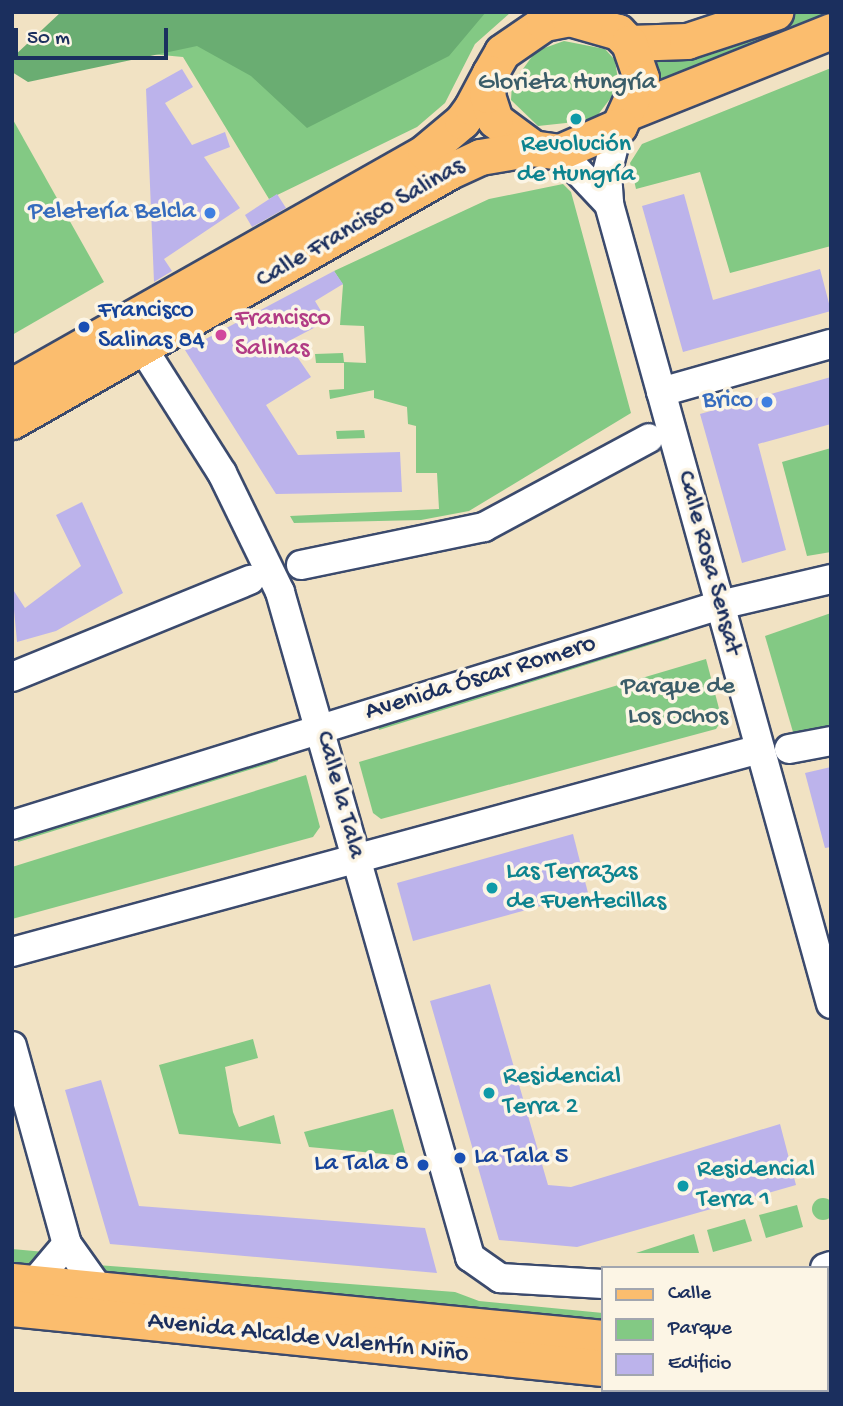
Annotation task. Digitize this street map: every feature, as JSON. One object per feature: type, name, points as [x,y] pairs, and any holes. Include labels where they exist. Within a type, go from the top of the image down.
[{"type":"main road","points":[[775,12],[687,41],[557,16],[520,35],[490,73],[487,95],[495,120],[546,150],[831,31]]},
{"type":"main road","points":[[620,29],[641,78],[625,118]]},
{"type":"main road","name":"Calle Francisco Salinas","points":[[12,386],[425,152],[462,121],[490,73]]},
{"type":"main road","name":"Calle Francisco Salinas","points":[[12,421],[457,167],[546,150]]},
{"type":"main road","name":"Avenida Alcalde Valentín Niño","points":[[19,1291],[99,1289],[602,1338]]},
{"type":"main road","name":"Avenida Alcalde Valentín Niño","points":[[19,1291],[602,1368]]},
{"type":"street","name":"Calle Rosa Sensat","points":[[625,118],[607,173],[609,204],[831,1004]]},
{"type":"street","name":"Calle Rosa Sensat","points":[[546,150],[609,204]]},
{"type":"street","points":[[661,392],[831,344]]},
{"type":"street","name":"Calle la Tala","points":[[142,347],[257,536],[321,729],[464,1244],[478,1266],[500,1278],[602,1284]]},
{"type":"street","points":[[301,565],[484,527],[649,438]]},
{"type":"street","name":"Avenida Óscar Romero","points":[[12,825],[720,605],[831,579]]},
{"type":"street","points":[[12,677],[250,580]]},
{"type":"street","points":[[789,749],[831,740]]},
{"type":"street","points":[[12,953],[760,749]]},
{"type":"street","points":[[12,1046],[67,1244],[99,1289]]},
{"type":"street","points":[[19,1291],[67,1244]]},
{"type":"green space","points":[[61,12],[486,12],[449,56],[307,128],[251,76],[197,46],[28,82],[12,72],[12,58]]},
{"type":"green space","points":[[123,12],[511,12],[475,44],[445,103],[417,127],[269,199],[183,57],[107,50]]},
{"type":"green space","points":[[799,12],[831,12],[831,19],[661,86],[655,57]]},
{"type":"green space","name":"Glorieta Hungría","points":[[564,41],[605,49],[615,60],[619,87],[594,120],[538,126],[511,100],[512,84],[536,51]]},
{"type":"green space","points":[[831,68],[831,246],[730,273],[700,172],[636,189],[630,163],[642,144]]},
{"type":"green space","points":[[12,118],[104,282],[12,335]]},
{"type":"green space","points":[[563,184],[571,192],[631,413],[469,511],[421,520],[294,523],[290,516],[439,509],[437,473],[416,473],[416,426],[408,424],[407,407],[374,398],[374,390],[330,399],[329,390],[344,389],[344,363],[316,363],[315,354],[343,353],[344,362],[366,363],[364,326],[340,325],[343,285],[334,271],[489,199]]},
{"type":"green space","points":[[364,430],[365,438],[337,439],[336,431]]},
{"type":"green space","points":[[831,448],[831,552],[807,556],[782,462]]},
{"type":"green space","name":"Parque de Los Ochos","points":[[831,613],[831,756],[802,763],[765,636]]},
{"type":"green space","points":[[667,633],[669,639],[379,730],[377,723]]},
{"type":"green space","name":"Parque de Los Ochos","points":[[706,659],[722,720],[716,729],[381,819],[373,813],[359,762]]},
{"type":"green space","points":[[276,754],[278,761],[18,842],[16,835]]},
{"type":"green space","points":[[306,775],[320,827],[313,837],[12,919],[12,867]]},
{"type":"green space","points":[[253,1039],[258,1058],[225,1067],[233,1112],[239,1127],[274,1115],[281,1144],[179,1134],[159,1065]]},
{"type":"green space","points":[[393,1109],[406,1156],[309,1147],[304,1132]]},
{"type":"green space","points":[[823,1198],[831,1201],[834,1209],[831,1217],[823,1220],[815,1217],[812,1209],[815,1201]]},
{"type":"green space","points":[[797,1205],[803,1227],[766,1238],[759,1215]]},
{"type":"green space","points":[[745,1219],[752,1241],[713,1252],[707,1230]]},
{"type":"green space","points":[[694,1234],[699,1253],[636,1253]]},
{"type":"green space","points":[[12,1249],[45,1252],[36,1269],[12,1267]]},
{"type":"green space","points":[[97,1265],[455,1292],[479,1301],[602,1313],[602,1328],[100,1279]]},
{"type":"building","points":[[182,69],[193,87],[165,103],[192,145],[225,132],[230,147],[204,157],[240,208],[164,259],[172,271],[154,282],[146,89]]},
{"type":"building","points":[[277,194],[286,208],[252,227],[245,215]]},
{"type":"building","points":[[684,194],[713,300],[820,269],[831,311],[683,352],[642,206]]},
{"type":"building","points":[[334,271],[343,284],[315,301],[327,321],[287,342],[311,377],[266,405],[298,455],[400,452],[402,492],[276,494],[185,350]]},
{"type":"building","points":[[831,377],[831,424],[758,444],[786,550],[742,563],[700,414]]},
{"type":"building","points":[[82,502],[123,593],[56,631],[17,642],[12,588],[25,608],[81,566],[56,515]]},
{"type":"building","points":[[831,767],[831,847],[825,848],[805,773]]},
{"type":"building","name":"Las Terrazas de Fuentecillas","points":[[573,834],[588,893],[413,941],[397,883]]},
{"type":"building","points":[[490,984],[548,1185],[571,1187],[780,1124],[796,1185],[577,1247],[499,1240],[430,1001]]},
{"type":"building","points":[[101,1080],[139,1206],[425,1228],[437,1273],[110,1244],[65,1090]]},
{"type":"place","name":"Revolución de Hungría","points":[[576,119]]},
{"type":"place","name":"Peletería Belcla","points":[[210,213]]},
{"type":"place","name":"Francisco Salinas 84","points":[[84,327]]},
{"type":"place","name":"Francisco Salinas","points":[[221,335]]},
{"type":"place","name":"Brico","points":[[767,402]]},
{"type":"place","name":"Las Terrazas de Fuentecillas","points":[[492,888]]},
{"type":"place","name":"Residencial Terra 2","points":[[489,1093]]},
{"type":"place","name":"La Tala 5","points":[[460,1158]]},
{"type":"place","name":"La Tala 8","points":[[423,1165]]},
{"type":"place","name":"Residencial Terra 1","points":[[683,1186]]}]
